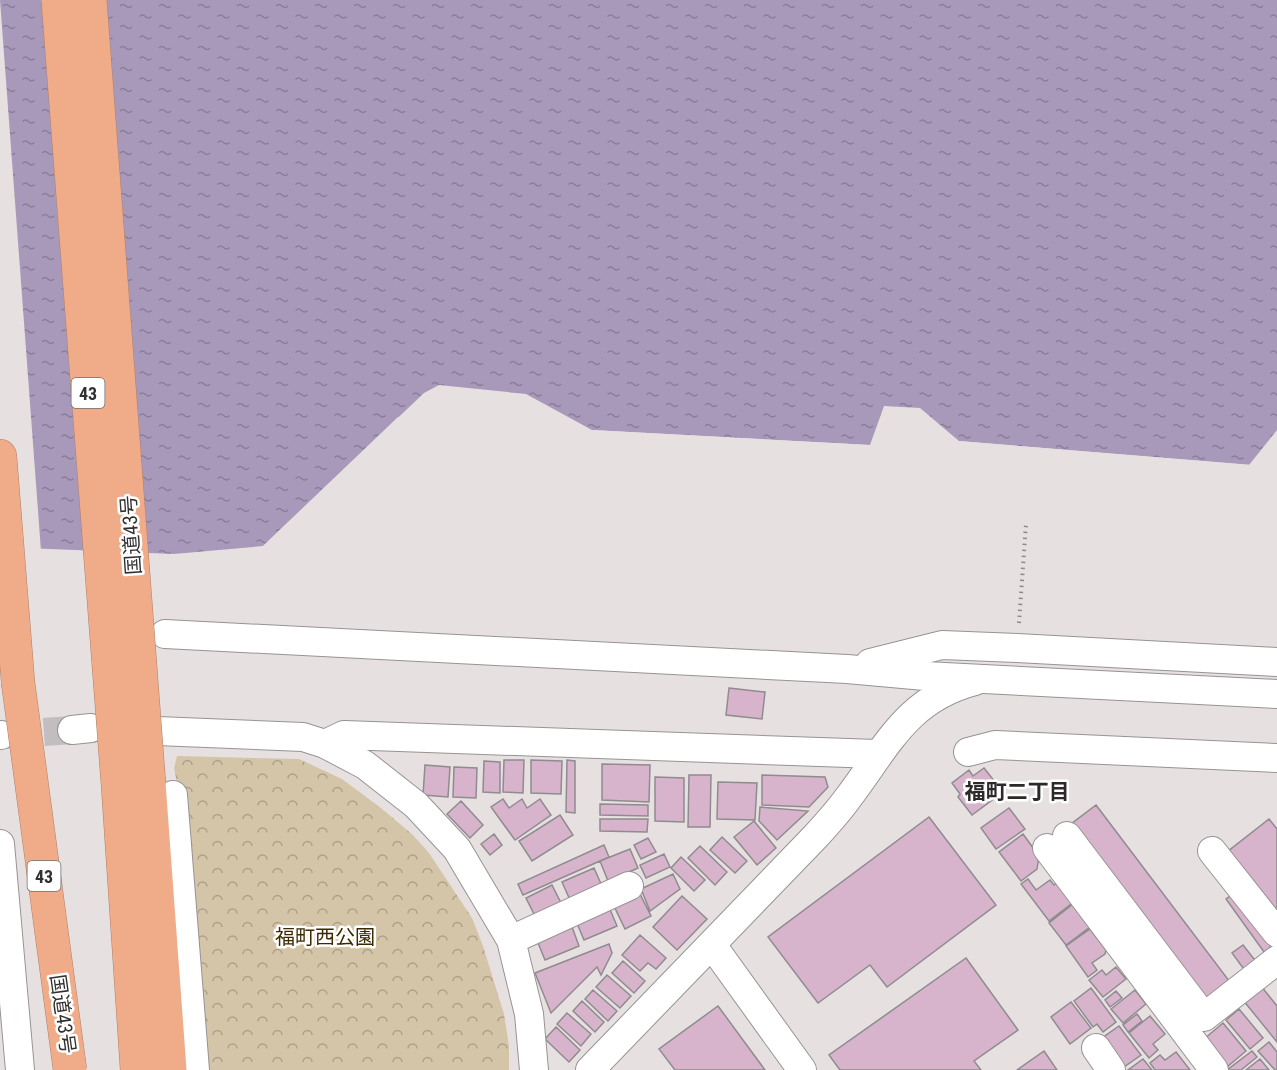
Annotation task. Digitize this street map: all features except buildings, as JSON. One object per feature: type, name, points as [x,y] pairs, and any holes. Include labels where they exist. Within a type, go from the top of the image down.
[{"type":"highway","name":"国道43号","points":[[58,0],[118,786],[137,1070]]},
{"type":"highway","name":"国道43号","points":[[90,0],[170,1070]]},
{"type":"highway","name":"国道43号","points":[[0,456],[10,601],[7,633],[18,682],[70,1070]]},
{"type":"street","points":[[165,634],[1277,694]]},
{"type":"street","points":[[847,669],[942,645],[1277,662]]},
{"type":"street","points":[[590,1070],[832,818],[898,727],[925,704],[955,688],[988,678]]},
{"type":"street","points":[[157,731],[303,737],[325,744],[365,765],[416,805],[457,849],[511,940],[529,1014],[534,1070]]},
{"type":"street","points":[[325,744],[344,735],[877,754]]},
{"type":"street","points":[[968,752],[995,744],[1277,758]]},
{"type":"street","points":[[173,795],[195,1070]]},
{"type":"street","points":[[1214,1070],[1057,842],[1204,1017],[1273,971]]},
{"type":"street","points":[[0,844],[20,1070]]},
{"type":"street","points":[[1212,851],[1277,933]]},
{"type":"street","points":[[511,940],[629,886]]},
{"type":"street","points":[[712,945],[802,1070]]},
{"type":"path","points":[[1017,648],[1026,524]]},
{"type":"green space","name":"福町西公園","points":[[177,756],[299,759],[342,779],[413,835],[429,853],[472,918],[504,1014],[509,1046],[509,1070],[201,1070],[181,804],[174,768]]},
{"type":"water","points":[[0,0],[1277,0],[1277,430],[1249,465],[959,441],[920,408],[884,406],[870,445],[592,430],[526,394],[439,385],[424,393],[263,546],[174,554],[0,547]]},
{"type":"pier","points":[[0,0],[41,551],[0,550]]},
{"type":"pier","points":[[398,417],[403,417],[265,547],[263,546]]},
{"type":"pier","points":[[592,430],[874,445],[870,448],[588,432]]},
{"type":"pier","points":[[955,441],[1253,465],[1249,468],[959,444]]},
{"type":"tunnel","points":[[2,735],[72,730]]},
{"type":"district","name":"福町二丁目","points":[[1017,792]]}]
